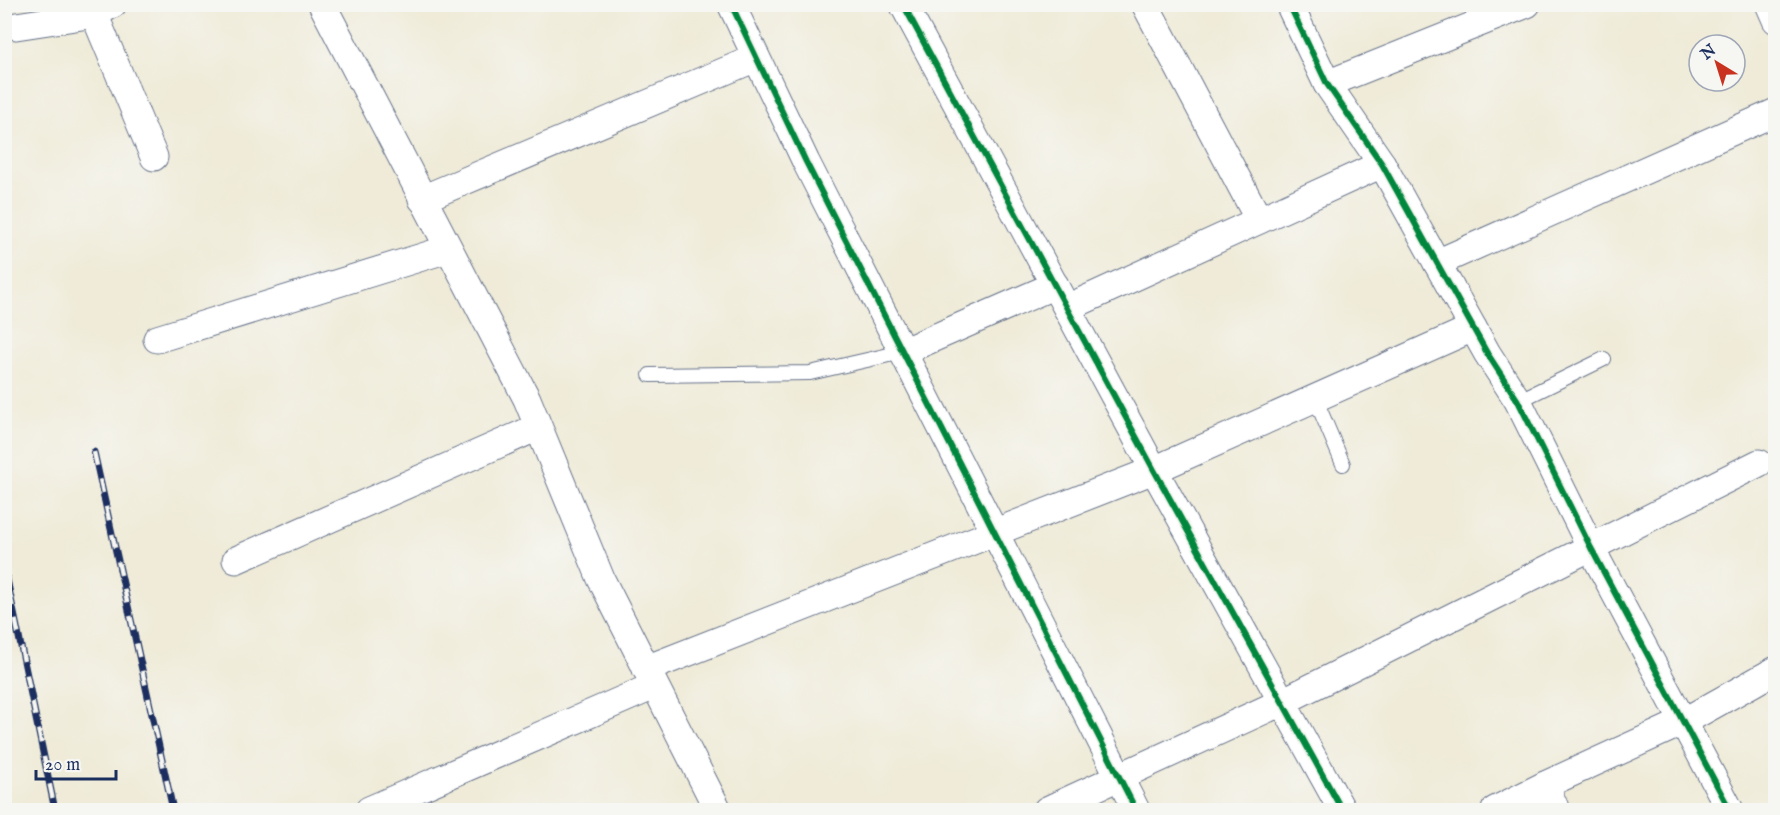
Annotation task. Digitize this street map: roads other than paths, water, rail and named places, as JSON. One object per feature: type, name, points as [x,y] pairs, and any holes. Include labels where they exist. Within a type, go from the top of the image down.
[{"type":"street","points":[[322,4],[527,399],[601,579],[718,810]]},
{"type":"street","points":[[731,4],[806,162],[1136,810]]},
{"type":"street","points":[[903,4],[1154,470],[1342,810]]},
{"type":"street","points":[[1145,4],[1259,220]]},
{"type":"street","points":[[1289,4],[1327,84],[1382,164],[1473,328],[1518,401],[1591,548],[1730,810]]},
{"type":"street","points":[[1327,84],[1527,4]]},
{"type":"street","points":[[1769,4],[1776,20]]},
{"type":"street","points":[[16,26],[100,8],[154,157]]},
{"type":"street","points":[[422,199],[756,58]]},
{"type":"street","points":[[1437,263],[1776,112]]},
{"type":"street","points":[[902,352],[1061,297],[1259,220],[1382,164]]},
{"type":"street","points":[[157,339],[448,249]]},
{"type":"street","points":[[369,810],[650,677],[1154,470],[1473,328]]},
{"type":"street","points":[[236,560],[538,427]]},
{"type":"street","points":[[1047,810],[1282,702],[1760,463]]},
{"type":"street","points":[[1495,810],[1683,722],[1776,670]]},
{"type":"street","points":[[1545,785],[1556,810]]},
{"type":"lane","points":[[650,375],[810,373],[902,352]]},
{"type":"lane","points":[[1518,401],[1604,359]]},
{"type":"lane","points":[[1315,398],[1343,464]]},
{"type":"railway","points":[[94,452],[173,810]]},
{"type":"railway","points":[[4,565],[55,810]]}]
